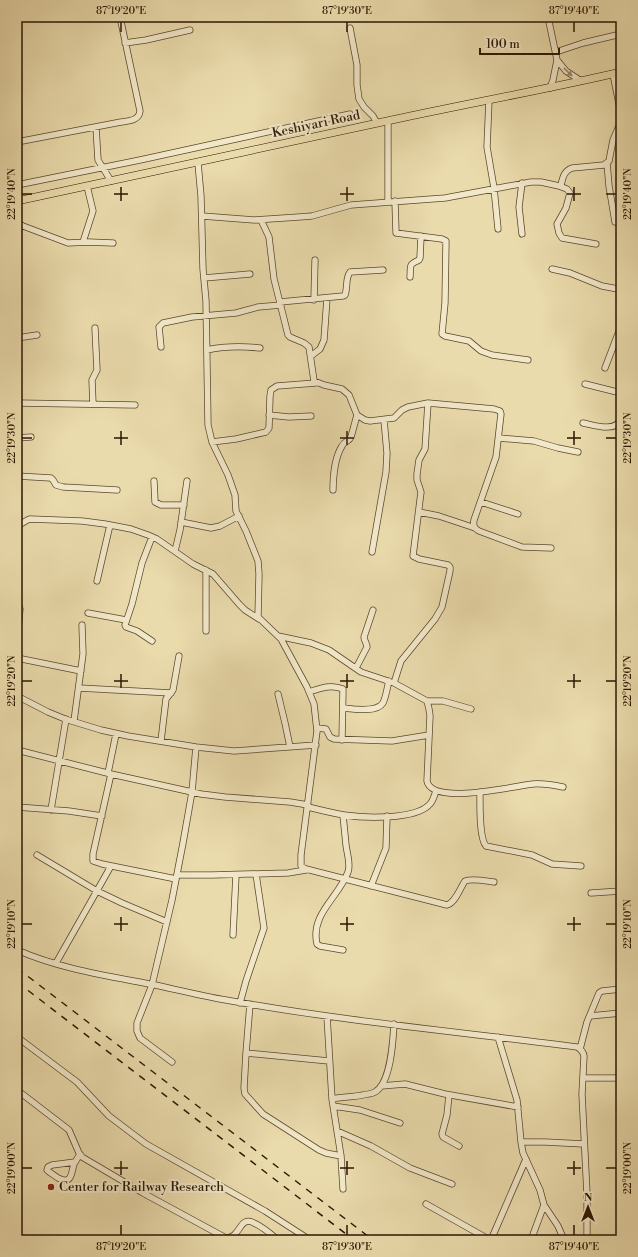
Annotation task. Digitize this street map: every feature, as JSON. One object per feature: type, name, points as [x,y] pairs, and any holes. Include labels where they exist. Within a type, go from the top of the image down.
[{"type":"main road","name":"Keshiyari Road","points":[[17,201],[621,72]]},
{"type":"street","points":[[17,142],[132,120],[139,115],[120,17]]},
{"type":"street","points":[[548,17],[557,60],[550,88]]},
{"type":"street","points":[[350,28],[357,65],[356,85],[359,99],[377,123]]},
{"type":"street","points":[[126,43],[190,30]]},
{"type":"street","points":[[556,52],[583,43],[621,34]]},
{"type":"street","points":[[557,60],[570,75],[581,81]]},
{"type":"street","points":[[613,74],[621,114]]},
{"type":"street","points":[[489,100],[487,147],[494,188],[498,229]]},
{"type":"street","points":[[17,185],[148,159],[350,114]]},
{"type":"street","points":[[388,121],[388,202]]},
{"type":"street","points":[[559,186],[561,185],[564,173],[567,170],[572,168],[604,165],[610,161],[614,140],[621,121]]},
{"type":"street","points":[[96,127],[98,160],[111,181]]},
{"type":"street","points":[[198,163],[201,196],[206,316],[208,425],[212,442],[228,475],[235,495],[236,509],[258,561],[260,574],[259,619]]},
{"type":"street","points":[[607,163],[615,222]]},
{"type":"street","points":[[202,216],[261,220],[312,216],[351,205],[445,198],[522,183],[541,182],[567,189],[570,193],[566,208],[556,224],[560,236],[562,238],[596,244]]},
{"type":"street","points":[[522,183],[519,207],[522,234]]},
{"type":"street","points":[[83,242],[93,211],[87,186]]},
{"type":"street","points":[[395,201],[396,233],[442,239],[446,241],[445,303],[442,334],[469,341],[481,351],[492,355],[528,360]]},
{"type":"street","points":[[261,220],[268,237],[274,279],[288,335],[307,344],[309,347],[313,378],[317,383]]},
{"type":"street","points":[[17,237],[18,224],[65,242],[112,243]]},
{"type":"street","points":[[410,277],[412,263],[420,258],[421,236]]},
{"type":"street","points":[[314,300],[315,260]]},
{"type":"street","points":[[552,269],[570,273],[602,286],[621,291]]},
{"type":"street","points":[[161,346],[159,327],[163,323],[236,313],[258,307],[338,297],[345,295],[350,272],[383,270]]},
{"type":"street","points":[[204,278],[250,274]]},
{"type":"street","points":[[311,356],[320,349],[324,340],[327,298]]},
{"type":"street","points":[[605,368],[621,326]]},
{"type":"street","points":[[93,404],[92,380],[98,370],[96,328]]},
{"type":"street","points":[[17,338],[37,335]]},
{"type":"street","points":[[207,350],[232,346],[260,348]]},
{"type":"street","points":[[212,442],[236,439],[266,432],[269,428],[270,392],[277,386],[317,383],[342,389],[349,395],[357,415],[370,421],[394,418],[402,410],[408,407],[428,403],[498,410],[501,414],[499,438],[494,465],[474,520],[473,524],[475,528]]},
{"type":"street","points":[[585,384],[621,393]]},
{"type":"street","points":[[17,403],[135,405]]},
{"type":"street","points":[[343,708],[368,709],[379,706],[383,702],[401,661],[437,616],[442,607],[450,567],[445,564],[419,559],[413,556],[421,492],[417,480],[417,474],[419,460],[425,449],[428,403]]},
{"type":"street","points":[[269,415],[289,417],[311,416]]},
{"type":"street","points":[[333,490],[334,472],[340,449],[342,444],[350,440],[357,415]]},
{"type":"street","points":[[582,423],[613,427],[619,423],[621,419]]},
{"type":"street","points":[[372,552],[386,472],[384,420]]},
{"type":"street","points":[[17,438],[31,437]]},
{"type":"street","points":[[499,438],[534,441],[578,452]]},
{"type":"street","points":[[17,476],[51,478],[56,485],[63,487],[116,490]]},
{"type":"street","points":[[154,481],[155,502],[161,505],[184,505]]},
{"type":"street","points":[[174,551],[181,522],[187,481]]},
{"type":"street","points":[[481,502],[518,514]]},
{"type":"street","points":[[419,512],[439,516],[475,528],[479,531],[522,547],[551,548]]},
{"type":"street","points":[[181,522],[211,528],[220,526],[239,516]]},
{"type":"street","points":[[17,525],[22,525],[26,520],[30,519],[82,521],[131,529],[152,537],[193,564],[213,574],[245,610],[259,619],[278,636],[309,692],[314,704],[317,728],[300,863],[302,868],[447,905],[453,901],[465,881],[494,882]]},
{"type":"street","points":[[97,581],[110,525]]},
{"type":"street","points":[[152,537],[142,563],[125,625],[126,627],[137,631],[152,641]]},
{"type":"street","points":[[206,570],[206,631]]},
{"type":"street","points":[[17,599],[20,609],[17,640]]},
{"type":"street","points":[[356,668],[367,648],[364,637],[373,610]]},
{"type":"street","points":[[88,613],[126,620]]},
{"type":"street","points":[[74,721],[83,649],[82,625]]},
{"type":"street","points":[[278,636],[321,646],[338,655],[366,674],[392,682],[427,701],[443,701],[471,709]]},
{"type":"street","points":[[161,742],[166,699],[173,690],[179,656]]},
{"type":"street","points":[[17,658],[81,671]]},
{"type":"street","points":[[309,692],[325,687],[342,688],[344,691],[342,740]]},
{"type":"street","points":[[79,688],[171,693]]},
{"type":"street","points":[[278,694],[290,747]]},
{"type":"street","points":[[17,696],[48,712],[66,719],[116,734],[161,742],[242,751],[316,745]]},
{"type":"street","points":[[427,701],[429,708],[427,781],[430,788],[436,791],[472,794],[534,784],[552,784],[563,787]]},
{"type":"street","points":[[51,810],[66,719]]},
{"type":"street","points":[[317,728],[326,729],[332,739],[342,740],[392,741],[429,735]]},
{"type":"street","points":[[116,734],[110,774],[94,854],[94,861],[96,863],[176,877],[292,873],[306,869]]},
{"type":"street","points":[[172,1062],[143,1040],[138,1034],[137,1024],[152,985],[167,922],[192,792],[196,747]]},
{"type":"street","points":[[17,750],[110,774],[192,792],[224,797],[282,801],[343,815],[387,816],[409,814],[427,807],[436,791]]},
{"type":"street","points":[[480,792],[483,841],[486,846],[532,855],[552,864],[581,866]]},
{"type":"street","points":[[17,807],[69,811],[102,816]]},
{"type":"street","points":[[343,815],[349,867],[345,879],[319,919],[316,940],[317,944],[320,946],[343,950]]},
{"type":"street","points":[[371,886],[386,848],[387,816]]},
{"type":"street","points":[[37,855],[97,891],[167,922]]},
{"type":"street","points":[[56,963],[111,866]]},
{"type":"street","points":[[240,1003],[264,925],[256,874]]},
{"type":"street","points":[[234,935],[236,875]]},
{"type":"street","points":[[592,893],[621,892]]},
{"type":"street","points":[[17,950],[32,957],[81,970],[240,1003],[327,1016],[498,1037],[580,1049],[584,1056],[582,1094],[587,1194],[587,1240]]},
{"type":"street","points":[[580,1049],[599,993],[602,991],[621,989]]},
{"type":"street","points":[[250,1004],[244,1088],[245,1094],[263,1114],[313,1146],[326,1153],[340,1156]]},
{"type":"street","points":[[590,1016],[621,1013]]},
{"type":"street","points":[[327,1016],[332,1099],[344,1189]]},
{"type":"street","points":[[332,1099],[371,1093],[378,1090],[386,1076],[390,1063],[394,1024]]},
{"type":"street","points":[[17,1037],[77,1082],[109,1116],[146,1144],[266,1211],[310,1240]]},
{"type":"street","points":[[498,1037],[518,1106],[522,1148],[540,1190],[544,1205],[558,1226],[564,1240]]},
{"type":"street","points":[[246,1053],[329,1061]]},
{"type":"street","points":[[583,1078],[621,1078]]},
{"type":"street","points":[[381,1086],[405,1084],[449,1095],[518,1106]]},
{"type":"street","points":[[17,1090],[69,1130],[80,1154],[92,1164],[226,1238],[231,1238],[234,1236],[244,1222],[248,1221],[255,1223],[278,1240]]},
{"type":"street","points":[[449,1095],[447,1115],[442,1134],[443,1137],[459,1146]]},
{"type":"street","points":[[334,1106],[360,1110],[400,1123]]},
{"type":"street","points":[[337,1131],[371,1146],[410,1168],[452,1184]]},
{"type":"street","points":[[521,1142],[584,1144]]},
{"type":"street","points":[[75,1162],[52,1164],[47,1170],[55,1176],[66,1180],[70,1178],[75,1162],[80,1154]]},
{"type":"street","points":[[426,1204],[491,1240],[526,1159]]},
{"type":"street","points":[[531,1240],[544,1205]]},
{"type":"railway","points":[[17,968],[373,1240]]},
{"type":"railway","points":[[17,982],[354,1240]]},
{"type":"place","name":"Center for Railway Research","points":[[51,1187]]}]
